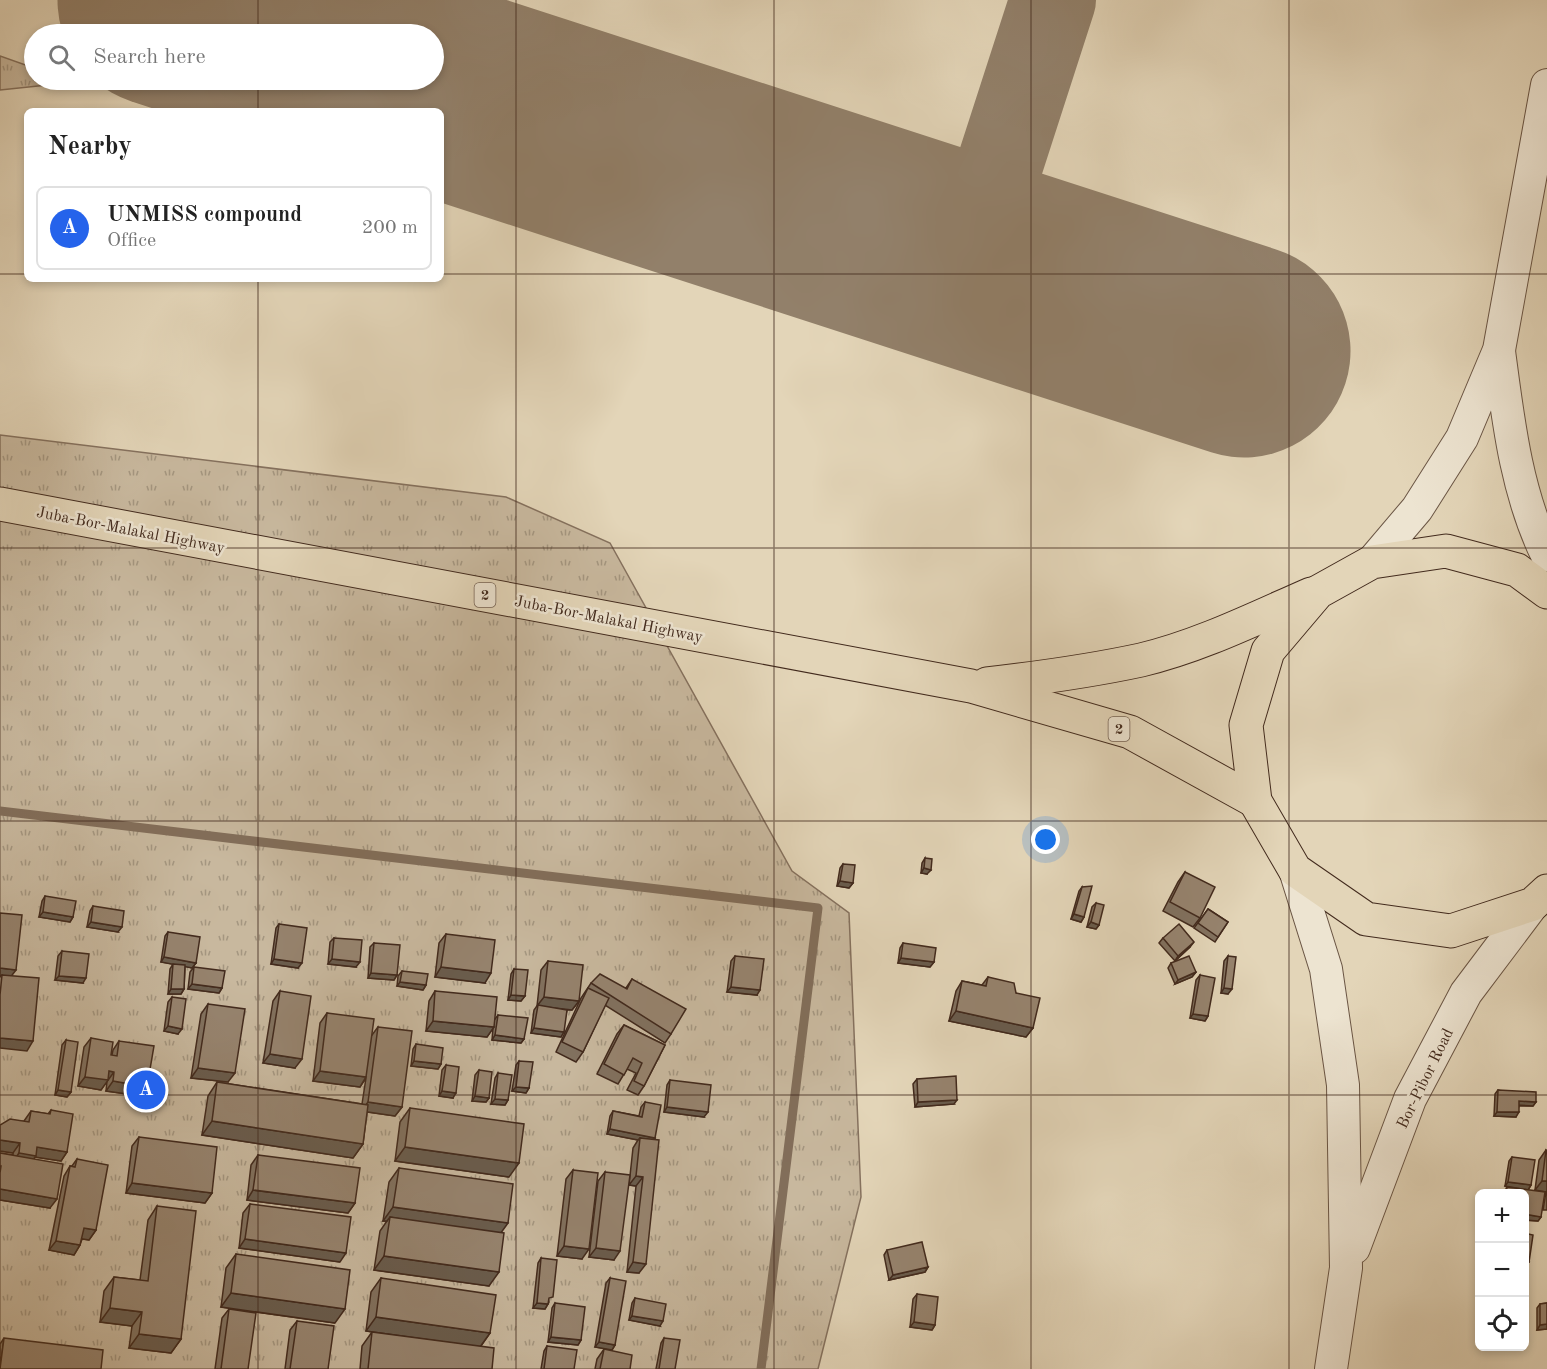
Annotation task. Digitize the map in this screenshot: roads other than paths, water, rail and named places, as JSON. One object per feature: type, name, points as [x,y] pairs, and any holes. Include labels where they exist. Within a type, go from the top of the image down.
[{"type":"main road","name":"Juba-Bor-Malakal Highway","points":[[0,504],[970,686],[1130,732],[1255,801]]},
{"type":"main road","points":[[1372,562],[1446,551],[1517,570],[1547,592]]},
{"type":"main road","name":"Juba-Bor-Malakal Highway","points":[[970,686],[1047,677],[1142,659],[1231,630],[1318,592],[1372,562]]},
{"type":"main road","points":[[1318,592],[1268,651],[1246,725],[1255,801],[1295,870],[1366,919],[1451,931],[1540,898]]},
{"type":"street","points":[[1372,562],[1417,509],[1462,438],[1499,350],[1547,85]]},
{"type":"street","points":[[1499,350],[1511,439],[1538,536],[1547,555]]},
{"type":"street","name":"Bor-Pibor Road","points":[[1295,870],[1326,969],[1341,1074],[1347,1194],[1346,1268],[1331,1369]]},
{"type":"street","name":"Bor-Pibor Road","points":[[1346,1268],[1410,1099],[1466,993],[1540,898]]},
{"type":"waterway","points":[[0,811],[818,908],[761,1369]]},
{"type":"place","name":"UNMISS compound","points":[[146,1090]]}]
